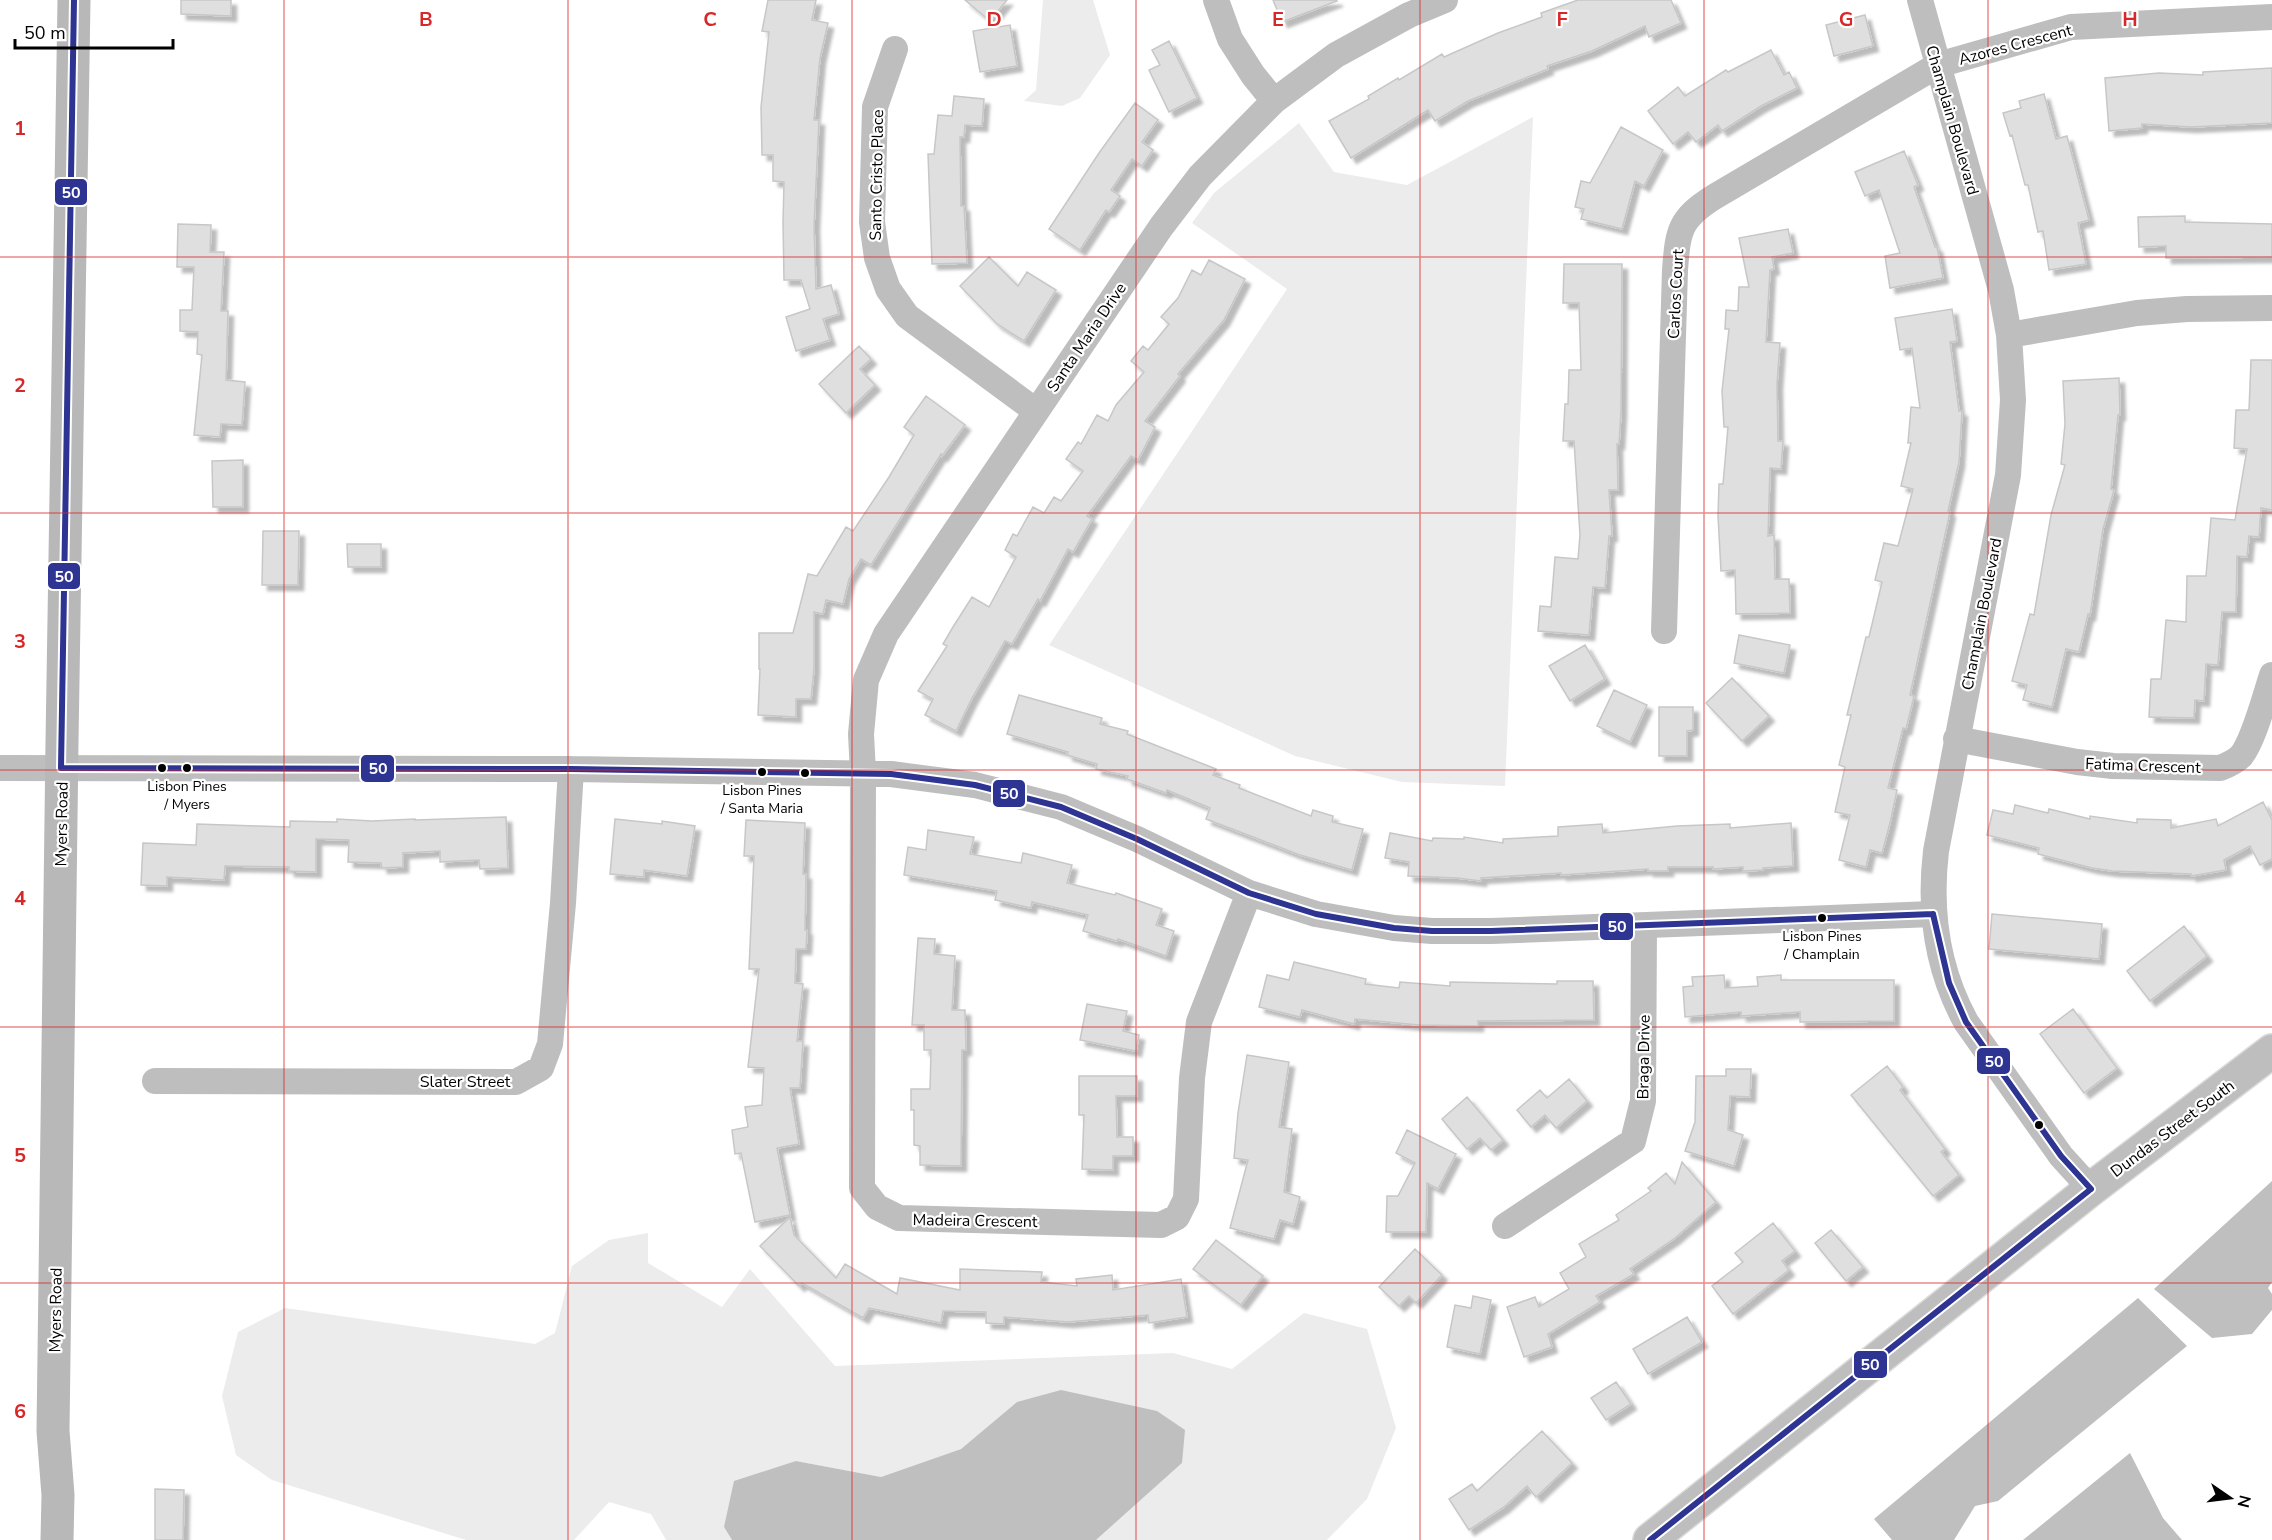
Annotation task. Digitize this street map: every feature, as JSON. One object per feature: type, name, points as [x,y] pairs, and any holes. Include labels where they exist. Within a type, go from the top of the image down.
[{"type":"main road","name":"Myers Road","points":[[57,1540],[58,1495],[53,1431],[74,0]]},
{"type":"main road","name":"Dundas Street South","points":[[1650,1540],[2091,1190],[2272,1052]]},
{"type":"street","points":[[1216,0],[1230,39],[1253,75],[1274,101]]},
{"type":"street","name":"Santa Maria Drive","points":[[863,772],[861,734],[866,680],[886,634],[1173,210],[1200,176],[1274,101],[1336,55],[1409,15],[1445,0]]},
{"type":"street","name":"Champlain Boulevard","points":[[1920,0],[2001,290],[2008,335],[2013,400],[2008,475],[1936,851],[1932,882],[1933,914],[1941,963],[1956,1004],[1966,1022],[2061,1156],[2091,1190]]},
{"type":"street","name":"Azores Crescent","points":[[1938,65],[2071,27],[2272,17]]},
{"type":"street","name":"Santo Cristo Place","points":[[895,49],[875,107],[872,222],[877,258],[888,289],[907,316],[1036,411]]},
{"type":"street","name":"Carlos Court","points":[[1664,631],[1675,270],[1680,232],[1686,219],[1714,197],[1938,65]]},
{"type":"street","points":[[2008,335],[2137,313],[2187,309],[2272,308]]},
{"type":"street","name":"Fatima Crescent","points":[[1956,739],[2077,762],[2114,766],[2220,768],[2231,764],[2241,756],[2249,742],[2272,675]]},
{"type":"street","points":[[0,768],[863,772],[975,785],[1061,807],[1137,839],[1249,893],[1316,914],[1394,928],[1479,931],[1933,914]]},
{"type":"street","name":"Slater Street","points":[[155,1081],[516,1082],[541,1068],[550,1044],[563,903],[571,769]]},
{"type":"street","name":"Madeira Crescent","points":[[863,772],[862,1188],[877,1207],[899,1218],[1161,1225],[1177,1217],[1186,1199],[1192,1078],[1199,1022],[1249,893]]},
{"type":"street","name":"Braga Drive","points":[[1505,1226],[1633,1141],[1643,1101],[1644,926]]},
{"type":"shaded area","points":[[1043,0],[1093,0],[1110,55],[1080,98],[1062,106],[1024,101],[1036,90]]},
{"type":"shaded area","points":[[1533,117],[1505,786],[1402,782],[1295,756],[1049,645],[1287,289],[1192,223],[1214,193],[1299,123],[1334,172],[1407,185]]},
{"type":"shaded area","points":[[2272,1181],[2272,1282],[2268,1288],[2272,1294],[2272,1310],[2252,1334],[2212,1338],[2154,1289]]},
{"type":"shaded area","points":[[648,1233],[648,1263],[722,1307],[750,1269],[835,1366],[1173,1353],[1232,1369],[1304,1313],[1367,1329],[1396,1428],[1367,1499],[1327,1540],[1096,1540],[1182,1463],[1017,1402],[961,1449],[881,1477],[796,1461],[724,1527],[732,1540],[666,1540],[651,1514],[609,1502],[574,1540],[466,1540],[272,1480],[236,1455],[222,1396],[238,1332],[285,1308],[535,1344],[555,1333],[572,1266],[609,1240]]},
{"type":"shaded area","points":[[2138,1298],[2187,1346],[1998,1501],[1975,1506],[1954,1540],[1892,1540],[1874,1519]]},
{"type":"shaded area","points":[[1061,1390],[1157,1411],[1185,1430],[1182,1463],[1096,1540],[732,1540],[724,1527],[734,1481],[796,1461],[881,1477],[961,1449],[1017,1402]]},
{"type":"shaded area","points":[[2130,1453],[2163,1518],[2182,1540],[2023,1540]]},
{"type":"building","points":[[181,0],[231,0],[231,16],[181,14]]},
{"type":"building","points":[[768,0],[816,0],[812,20],[828,23],[820,58],[814,120],[819,120],[814,226],[816,289],[831,285],[839,314],[823,319],[830,340],[796,351],[786,317],[810,309],[801,280],[784,280],[784,182],[773,181],[773,155],[762,155],[761,107],[769,32],[762,31]]},
{"type":"building","points":[[965,0],[1007,0],[990,21]]},
{"type":"building","points":[[1273,0],[1336,0],[1337,1],[1282,22]]},
{"type":"building","points":[[1578,0],[1671,0],[1681,23],[1649,37],[1645,26],[1592,51],[1547,66],[1548,69],[1468,101],[1435,121],[1428,110],[1351,158],[1329,121],[1442,54],[1444,57],[1498,33],[1542,17],[1541,13]]},
{"type":"building","points":[[1865,15],[1873,46],[1834,56],[1826,25]]},
{"type":"building","points":[[1010,25],[1017,66],[980,72],[973,31]]},
{"type":"building","points":[[1169,41],[1197,98],[1169,112],[1149,70],[1160,65],[1152,50]]},
{"type":"building","points":[[1771,50],[1784,75],[1789,72],[1797,88],[1761,106],[1722,131],[1718,125],[1696,142],[1688,132],[1673,144],[1648,111],[1678,87],[1685,96],[1726,70],[1728,72]]},
{"type":"building","points":[[2272,68],[2272,123],[2191,127],[2142,124],[2142,128],[2109,131],[2105,78],[2159,73],[2203,75],[2203,72]]},
{"type":"building","points":[[2044,94],[2056,139],[2067,136],[2089,220],[2078,223],[2086,264],[2049,270],[2043,231],[2038,232],[2028,185],[2025,185],[2012,135],[2010,136],[2003,113],[2021,108],[2019,101]]},
{"type":"building","points":[[954,96],[984,99],[982,126],[965,125],[964,137],[960,137],[961,206],[964,206],[967,263],[932,264],[928,154],[934,154],[938,115],[952,116]]},
{"type":"building","points":[[1135,103],[1158,120],[1142,142],[1153,150],[1142,166],[1132,159],[1111,190],[1120,196],[1109,212],[1106,210],[1080,250],[1049,229]]},
{"type":"building","points":[[1621,127],[1663,150],[1644,186],[1635,181],[1622,229],[1581,219],[1584,209],[1575,207],[1581,181],[1590,183]]},
{"type":"building","points":[[1904,151],[1918,185],[1914,187],[1935,247],[1937,247],[1943,278],[1890,288],[1885,256],[1900,253],[1879,190],[1865,196],[1855,172]]},
{"type":"building","points":[[2185,216],[2185,222],[2272,224],[2272,257],[2166,258],[2166,246],[2139,247],[2138,217]]},
{"type":"building","points":[[178,224],[211,225],[210,252],[224,252],[221,311],[228,311],[226,380],[245,382],[242,425],[221,424],[220,437],[194,435],[202,355],[197,354],[198,332],[180,331],[180,310],[192,310],[194,267],[177,267]]},
{"type":"building","points":[[1788,229],[1793,253],[1772,257],[1774,269],[1770,270],[1766,342],[1780,343],[1777,384],[1778,441],[1783,441],[1781,469],[1770,468],[1768,536],[1774,535],[1775,579],[1789,579],[1790,613],[1736,614],[1735,570],[1721,571],[1718,516],[1719,484],[1723,484],[1728,427],[1724,427],[1722,391],[1729,329],[1725,329],[1726,310],[1738,311],[1739,287],[1749,287],[1739,238]]},
{"type":"building","points":[[989,257],[1018,286],[1027,272],[1056,290],[1024,341],[997,324],[960,286]]},
{"type":"building","points":[[1209,260],[1245,279],[1224,320],[1178,374],[1180,376],[1145,421],[1155,427],[1138,460],[1131,456],[1087,516],[1092,519],[1073,552],[1068,549],[1040,601],[1038,599],[1012,644],[1005,641],[956,731],[925,715],[933,699],[918,691],[947,646],[943,644],[953,627],[972,597],[989,607],[1016,557],[1005,550],[1013,534],[1017,536],[1033,507],[1044,513],[1054,497],[1061,501],[1083,471],[1066,459],[1078,442],[1081,444],[1097,415],[1108,421],[1116,405],[1144,372],[1131,361],[1143,346],[1148,350],[1169,324],[1161,317],[1178,298],[1192,270],[1201,275]]},
{"type":"building","points":[[1564,264],[1622,264],[1621,412],[1619,444],[1617,444],[1618,490],[1609,490],[1612,536],[1609,536],[1605,588],[1593,587],[1589,635],[1538,631],[1540,606],[1551,607],[1555,557],[1578,559],[1580,535],[1574,441],[1563,441],[1565,404],[1568,404],[1569,370],[1581,370],[1579,303],[1563,303]]},
{"type":"building","points":[[1952,309],[1957,341],[1950,342],[1959,411],[1962,411],[1959,462],[1910,695],[1914,696],[1906,729],[1903,728],[1888,788],[1897,790],[1890,823],[1882,853],[1870,850],[1866,867],[1839,860],[1850,815],[1835,812],[1845,767],[1839,765],[1851,715],[1847,715],[1882,582],[1875,580],[1884,543],[1898,546],[1913,489],[1901,486],[1911,443],[1908,443],[1911,407],[1920,408],[1912,348],[1900,350],[1895,318]]},
{"type":"building","points":[[859,346],[871,359],[860,369],[875,385],[846,413],[819,384]]},
{"type":"building","points":[[2251,360],[2272,360],[2272,510],[2261,508],[2259,537],[2249,536],[2247,557],[2237,556],[2236,612],[2222,612],[2218,665],[2206,664],[2204,701],[2195,700],[2194,718],[2149,717],[2151,679],[2161,679],[2166,620],[2186,622],[2187,576],[2206,576],[2211,518],[2235,520],[2247,449],[2234,448],[2236,410],[2249,410]]},
{"type":"building","points":[[2119,378],[2120,415],[2118,415],[2111,489],[2114,490],[2103,529],[2090,615],[2088,614],[2079,652],[2066,649],[2052,707],[2023,700],[2027,685],[2012,681],[2030,614],[2034,615],[2051,515],[2065,465],[2061,464],[2065,424],[2063,381]]},
{"type":"building","points":[[926,396],[965,425],[942,456],[941,454],[871,565],[861,559],[849,579],[843,604],[826,600],[823,614],[814,612],[814,668],[811,699],[796,699],[796,717],[758,715],[759,633],[793,633],[808,574],[817,576],[846,527],[853,531],[889,477],[914,435],[904,427]]},
{"type":"building","points":[[243,460],[243,507],[213,507],[212,461]]},
{"type":"building","points":[[263,531],[299,531],[298,585],[262,585]]},
{"type":"building","points":[[347,544],[381,544],[381,567],[348,567]]},
{"type":"building","points":[[1739,635],[1790,645],[1784,673],[1734,663]]},
{"type":"building","points":[[1585,645],[1605,679],[1570,701],[1549,666]]},
{"type":"building","points":[[1732,678],[1769,716],[1742,741],[1706,703]]},
{"type":"building","points":[[1614,690],[1647,705],[1630,742],[1597,726]]},
{"type":"building","points":[[1019,695],[1102,718],[1100,724],[1128,731],[1127,734],[1216,769],[1213,775],[1240,785],[1239,788],[1311,816],[1313,810],[1333,816],[1332,822],[1363,829],[1352,870],[1300,855],[1206,819],[1210,808],[1167,790],[1166,793],[1127,779],[1128,776],[1096,769],[1097,764],[1067,755],[1068,752],[1007,734]]},
{"type":"building","points":[[1659,707],[1693,707],[1693,730],[1687,731],[1687,756],[1659,756]]},
{"type":"building","points":[[2263,802],[2272,820],[2272,859],[2260,865],[2250,846],[2224,860],[2226,870],[2191,876],[2191,874],[2092,868],[2038,854],[2039,848],[1987,835],[1993,810],[2013,814],[2015,805],[2048,813],[2049,809],[2090,819],[2090,816],[2137,823],[2137,819],[2171,820],[2171,828],[2216,819],[2218,826]]},
{"type":"building","points":[[506,817],[508,868],[480,869],[479,860],[440,862],[440,851],[403,853],[403,867],[382,868],[381,863],[348,862],[349,840],[316,839],[316,872],[289,871],[289,867],[225,866],[224,880],[167,877],[167,886],[141,885],[143,843],[196,845],[197,824],[290,827],[290,821],[337,822],[337,819],[372,821]]},
{"type":"building","points":[[615,819],[662,824],[662,821],[695,826],[687,876],[644,870],[644,877],[610,874]]},
{"type":"building","points":[[746,820],[805,823],[803,874],[806,874],[806,949],[796,949],[795,983],[803,984],[797,1041],[803,1041],[800,1088],[790,1088],[799,1144],[777,1148],[790,1215],[755,1222],[741,1153],[735,1154],[732,1130],[748,1127],[745,1107],[762,1105],[764,1068],[748,1067],[759,969],[749,969],[754,856],[744,856]]},
{"type":"building","points":[[1791,823],[1793,866],[1763,868],[1763,870],[1743,871],[1743,867],[1713,869],[1713,867],[1668,867],[1668,871],[1648,871],[1648,869],[1561,875],[1561,873],[1481,878],[1481,881],[1408,876],[1409,862],[1385,858],[1390,833],[1432,841],[1433,838],[1464,839],[1464,837],[1503,843],[1503,839],[1558,836],[1558,827],[1602,824],[1603,833],[1677,826],[1730,824],[1730,828]]},
{"type":"building","points":[[928,830],[974,837],[970,854],[1021,863],[1023,853],[1072,865],[1067,883],[1115,895],[1116,893],[1162,909],[1156,925],[1174,931],[1166,956],[1118,939],[1117,941],[1083,931],[1088,915],[1032,902],[1031,908],[995,900],[997,891],[904,875],[908,847],[926,850]]},
{"type":"building","points":[[1992,914],[2102,924],[2099,959],[1989,949]]},
{"type":"building","points":[[2184,926],[2207,956],[2150,1001],[2127,971]]},
{"type":"building","points":[[918,938],[935,939],[934,954],[955,956],[952,1010],[965,1010],[966,1050],[962,1050],[961,1166],[920,1165],[920,1146],[914,1145],[914,1110],[911,1110],[911,1089],[930,1089],[931,1050],[924,1050],[924,1025],[912,1025]]},
{"type":"building","points":[[1294,962],[1366,979],[1365,984],[1399,988],[1400,982],[1450,986],[1450,982],[1557,984],[1557,981],[1593,981],[1594,1020],[1478,1021],[1478,1026],[1419,1025],[1355,1019],[1354,1024],[1302,1010],[1300,1017],[1259,1007],[1267,975],[1289,980]]},
{"type":"building","points":[[1724,975],[1725,988],[1758,986],[1757,977],[1781,975],[1781,980],[1894,980],[1894,1021],[1800,1022],[1800,1012],[1741,1016],[1741,1012],[1685,1017],[1683,987],[1693,986],[1692,977]]},
{"type":"building","points":[[1087,1004],[1127,1011],[1123,1031],[1139,1035],[1136,1051],[1080,1040]]},
{"type":"building","points":[[2073,1009],[2117,1068],[2084,1093],[2040,1034]]},
{"type":"building","points":[[1247,1055],[1289,1062],[1279,1127],[1292,1129],[1284,1192],[1300,1197],[1293,1224],[1280,1220],[1274,1239],[1230,1228],[1248,1160],[1234,1158]]},
{"type":"building","points":[[1887,1066],[1903,1087],[1900,1090],[1945,1149],[1941,1152],[1959,1175],[1933,1196],[1851,1095]]},
{"type":"building","points":[[1726,1069],[1751,1069],[1750,1097],[1730,1096],[1728,1130],[1743,1135],[1734,1166],[1685,1151],[1695,1122],[1696,1076],[1726,1076]]},
{"type":"building","points":[[1079,1076],[1137,1076],[1137,1096],[1116,1096],[1117,1137],[1133,1137],[1133,1156],[1113,1156],[1113,1170],[1082,1169],[1084,1115],[1079,1115]]},
{"type":"building","points":[[1569,1079],[1587,1101],[1556,1128],[1545,1115],[1531,1127],[1517,1110],[1540,1090],[1547,1098]]},
{"type":"building","points":[[1467,1097],[1503,1140],[1491,1150],[1480,1138],[1467,1149],[1442,1119]]},
{"type":"building","points":[[1407,1130],[1456,1154],[1438,1189],[1427,1183],[1426,1232],[1386,1232],[1387,1196],[1398,1196],[1415,1163],[1396,1153]]},
{"type":"building","points":[[1682,1162],[1716,1202],[1675,1238],[1630,1269],[1634,1274],[1596,1296],[1600,1302],[1548,1334],[1552,1347],[1524,1357],[1507,1307],[1535,1297],[1539,1307],[1569,1289],[1560,1273],[1586,1257],[1579,1244],[1619,1220],[1616,1215],[1651,1191],[1648,1188],[1666,1173],[1675,1184]]},
{"type":"building","points":[[790,1217],[794,1235],[836,1278],[845,1264],[897,1294],[900,1278],[960,1290],[960,1269],[1042,1272],[1041,1282],[1077,1286],[1076,1279],[1112,1275],[1113,1290],[1181,1279],[1187,1317],[1149,1323],[1148,1315],[1068,1322],[1004,1317],[1004,1324],[986,1323],[986,1312],[943,1311],[941,1323],[869,1308],[863,1318],[802,1283],[799,1286],[760,1246]]},
{"type":"building","points":[[1773,1223],[1795,1251],[1782,1261],[1789,1270],[1733,1314],[1712,1286],[1743,1262],[1735,1253]]},
{"type":"building","points":[[1831,1230],[1863,1267],[1846,1281],[1815,1243]]},
{"type":"building","points":[[1216,1240],[1263,1276],[1241,1305],[1193,1269]]},
{"type":"building","points":[[1415,1249],[1442,1275],[1416,1303],[1409,1296],[1399,1306],[1379,1287]]},
{"type":"building","points":[[1473,1296],[1491,1300],[1480,1354],[1447,1347],[1455,1305],[1471,1308]]},
{"type":"building","points":[[1687,1317],[1702,1342],[1648,1374],[1633,1349]]},
{"type":"building","points":[[1616,1382],[1631,1404],[1606,1420],[1591,1398]]},
{"type":"building","points":[[1542,1431],[1572,1463],[1536,1497],[1527,1486],[1504,1507],[1469,1530],[1449,1499],[1472,1484],[1477,1491]]},
{"type":"building","points":[[155,1489],[184,1490],[183,1540],[155,1540]]},
{"type":"transit line","name":"50","points":[[61,768],[74,0]]},
{"type":"transit line","name":"50","points":[[61,768],[571,769],[891,774],[975,785],[1061,807],[1137,839],[1249,893],[1316,914],[1394,928],[1432,931],[1491,931],[1933,914]]},
{"type":"transit line","name":"50","points":[[1933,914],[1949,983],[1966,1022],[2061,1156],[2091,1189]]},
{"type":"transit line","name":"50","points":[[1650,1540],[2091,1189]]},
{"type":"place","name":"Lisbon Pines / Myers","points":[[187,768]]},
{"type":"place","name":"Lisbon Pines / Santa Maria","points":[[762,772]]},
{"type":"place","name":"Lisbon Pines / Champlain","points":[[1822,918]]}]
